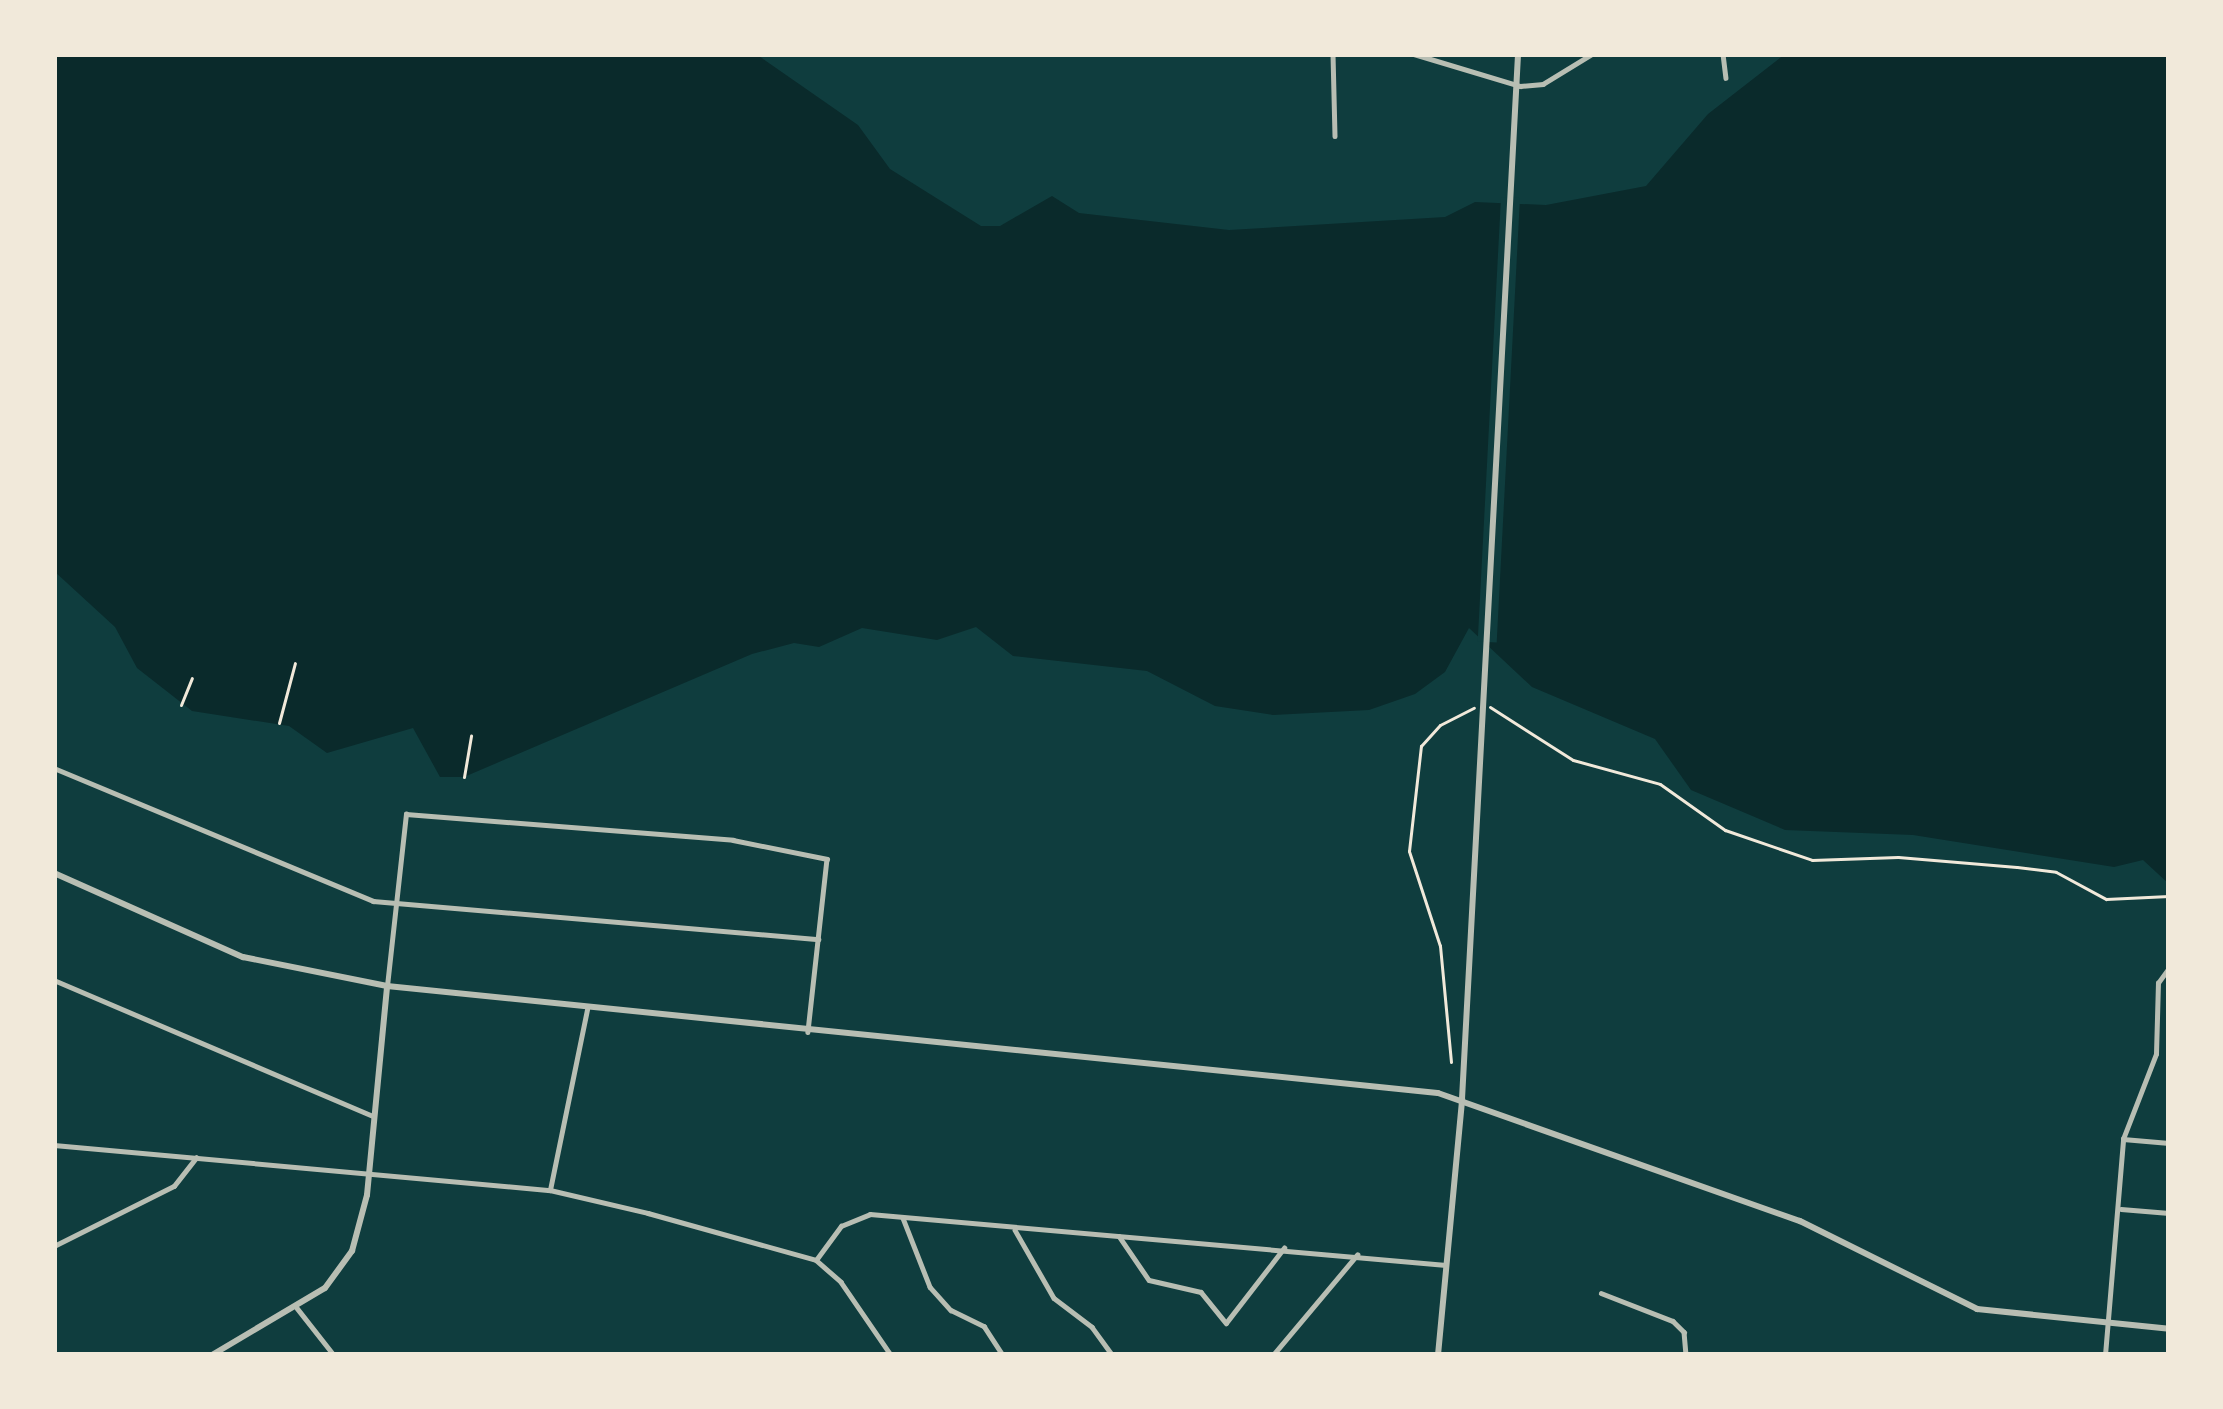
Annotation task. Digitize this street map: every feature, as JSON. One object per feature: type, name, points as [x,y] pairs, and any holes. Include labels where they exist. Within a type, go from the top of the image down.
[{"type":"street","points":[[1333,54],[1335,136]]},
{"type":"street","points":[[1414,54],[1520,86],[1543,83],[1592,54]]},
{"type":"street","points":[[1438,1355],[1462,1099],[1518,54]]},
{"type":"street","points":[[1724,54],[1726,78]]},
{"type":"street","points":[[54,768],[330,886],[395,903],[818,939]]},
{"type":"street","points":[[212,1355],[297,1308],[352,1251],[369,1174],[405,817],[413,812],[733,840],[827,859],[808,1032]]},
{"type":"street","points":[[54,873],[243,957],[387,986],[1462,1099],[1800,1221],[1978,1309],[2169,1329]]},
{"type":"street","points":[[2105,1355],[2121,1209],[2123,1139],[2156,1054],[2158,983],[2169,968]]},
{"type":"street","points":[[54,980],[373,1116]]},
{"type":"street","points":[[550,1190],[586,1010]]},
{"type":"street","points":[[2156,1054],[2169,1055]]},
{"type":"street","points":[[2123,1139],[2169,1143]]},
{"type":"street","points":[[54,1145],[550,1190],[816,1260],[842,1282],[890,1355]]},
{"type":"street","points":[[54,1246],[174,1186],[196,1158]]},
{"type":"street","points":[[2121,1209],[2169,1213]]},
{"type":"street","points":[[816,1260],[852,1219],[903,1218],[1284,1247],[1446,1265]]},
{"type":"street","points":[[903,1218],[930,1287],[951,1310],[984,1326],[1003,1355]]},
{"type":"street","points":[[1015,1230],[1054,1298],[1092,1327],[1112,1355]]},
{"type":"street","points":[[1119,1235],[1150,1280],[1202,1292],[1226,1323],[1284,1247]]},
{"type":"street","points":[[1273,1355],[1357,1255]]},
{"type":"street","points":[[1601,1293],[1673,1321],[1684,1332],[1686,1355]]},
{"type":"street","points":[[297,1308],[334,1355]]},
{"type":"path","points":[[279,723],[295,663]]},
{"type":"path","points":[[181,705],[192,678]]},
{"type":"path","points":[[1451,1062],[1440,946],[1409,851],[1421,746],[1468,708],[1496,706],[1553,751],[1660,784],[1725,830],[1812,860],[1898,856],[2018,867],[2056,872],[2106,899],[2169,896]]},
{"type":"path","points":[[464,777],[471,736]]},
{"type":"water","points":[[54,54],[756,54],[858,125],[890,169],[981,226],[1000,226],[1052,196],[1079,213],[1229,230],[1445,217],[1475,202],[1546,205],[1646,186],[1708,114],[1785,54],[2169,54],[2169,884],[2143,860],[2114,867],[1913,835],[1785,830],[1691,790],[1655,739],[1532,687],[1469,628],[1445,672],[1415,694],[1369,710],[1273,715],[1215,706],[1147,671],[1013,656],[976,627],[937,640],[862,628],[819,647],[794,643],[752,654],[464,777],[440,777],[413,728],[327,753],[289,726],[192,711],[137,668],[115,627],[54,571]]},
{"type":"pier","points":[[1501,197],[1520,198],[1497,642],[1478,641]]}]
